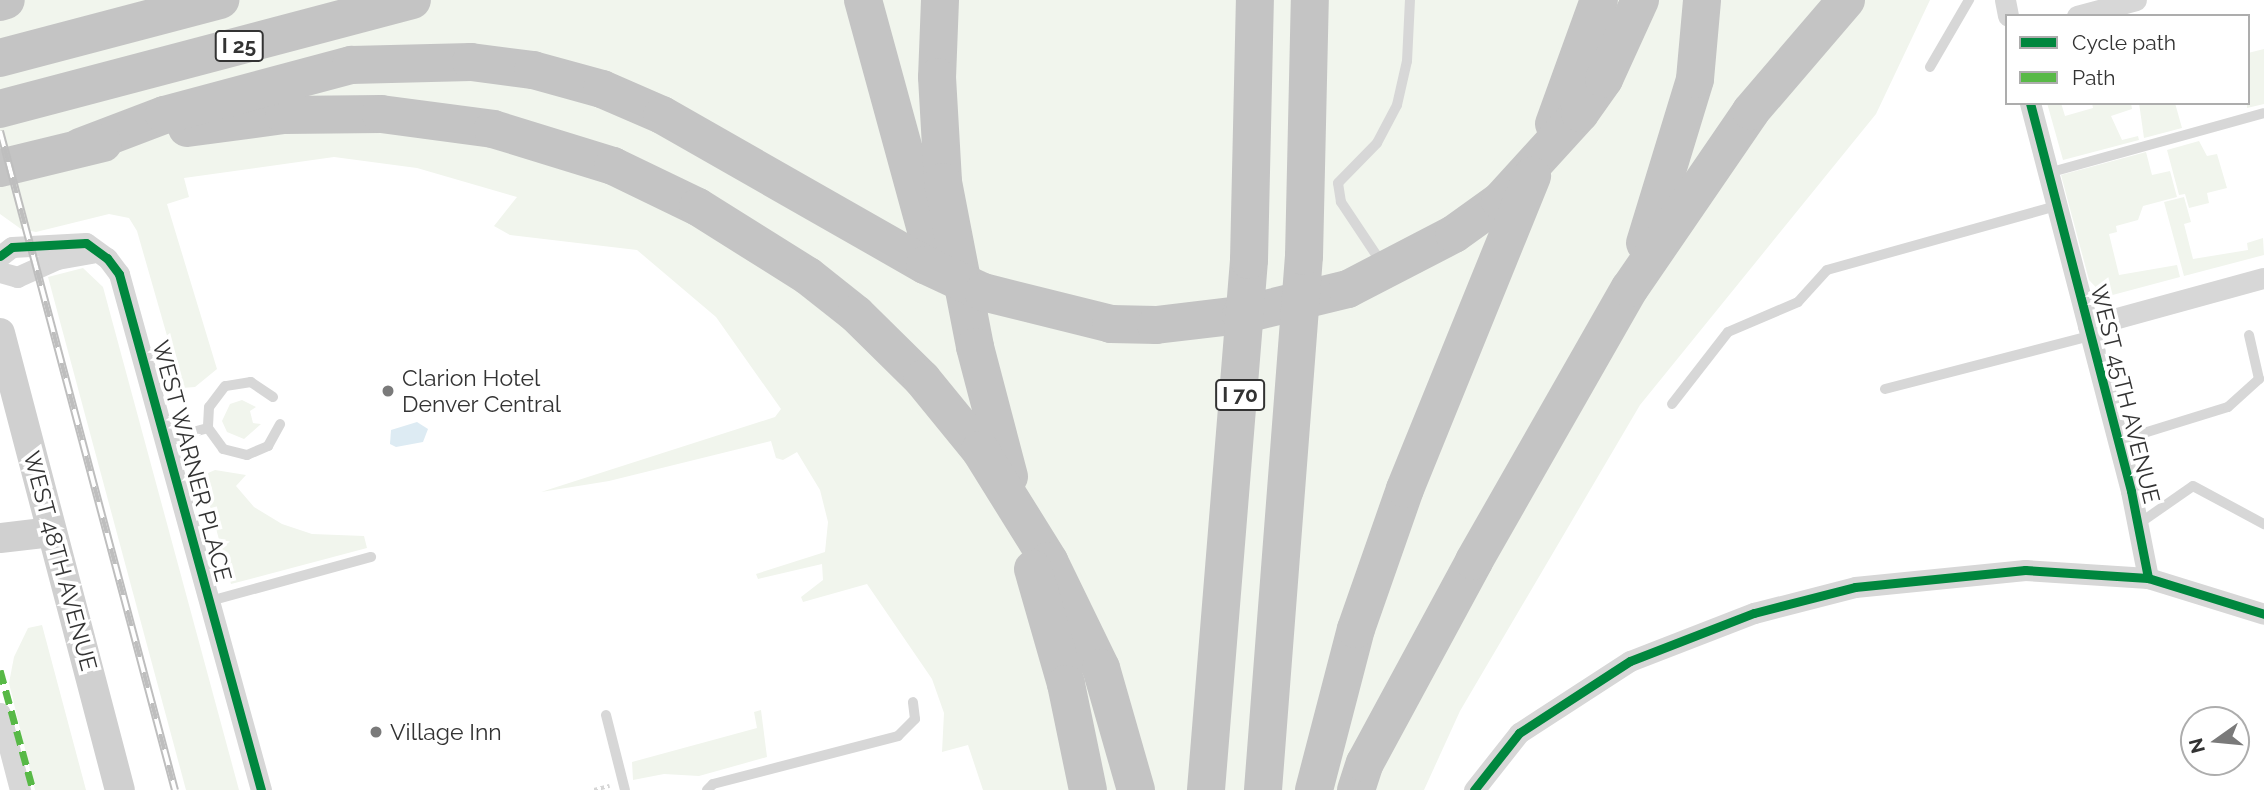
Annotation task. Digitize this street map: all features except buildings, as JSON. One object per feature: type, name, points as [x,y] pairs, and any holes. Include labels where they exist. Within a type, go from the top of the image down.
[{"type":"highway","points":[[0,2],[6,0]]},
{"type":"highway","points":[[0,58],[220,0]]},
{"type":"highway","name":"I 25","points":[[0,109],[412,0]]},
{"type":"highway","points":[[863,0],[955,339],[1037,586],[1066,684],[1088,790]]},
{"type":"highway","points":[[940,0],[937,76],[943,182],[954,253],[1037,586]]},
{"type":"highway","name":"I 70","points":[[1206,790],[1249,260],[1255,0]]},
{"type":"highway","name":"I 70","points":[[1263,790],[1304,256],[1310,0]]},
{"type":"highway","points":[[1314,790],[1356,629],[1449,376],[1560,107],[1599,0]]},
{"type":"highway","points":[[80,147],[164,115],[351,65],[471,62],[533,71],[602,89],[662,115],[983,292],[1053,313],[1111,324],[1156,325],[1241,315],[1348,289],[1454,234],[1500,201],[1580,114],[1622,45],[1640,0]]},
{"type":"highway","points":[[1630,288],[1696,79],[1702,0]]},
{"type":"highway","points":[[1356,790],[1365,763],[1474,561],[1630,288],[1751,111],[1846,0]]},
{"type":"highway","points":[[0,168],[80,147],[284,115],[381,114],[493,129],[612,166],[698,207],[837,297],[922,379],[980,450],[1049,561],[1101,668],[1136,790]]},
{"type":"street","points":[[2084,14],[2136,0]]},
{"type":"street","name":"WEST 45TH AVENUE","points":[[2031,105],[2118,441],[2148,578]]},
{"type":"street","name":"WEST WARNER PLACE","points":[[0,256],[12,247],[70,241],[86,243],[107,258],[125,286],[261,790]]},
{"type":"street","points":[[0,272],[17,277],[83,252],[107,258]]},
{"type":"street","points":[[2089,330],[2264,278]]},
{"type":"street","name":"WEST 48TH AVENUE","points":[[0,333],[120,790]]},
{"type":"street","points":[[0,538],[52,532]]},
{"type":"street","points":[[1474,790],[1519,733],[1630,661],[1754,613],[1855,587],[2025,570],[2148,578],[2264,614]]},
{"type":"street","points":[[0,713],[20,790]]},
{"type":"lane","points":[[1386,270],[1341,202],[1338,183],[1377,143],[1397,105],[1407,61],[1410,0]]},
{"type":"lane","points":[[1930,67],[1969,0]]},
{"type":"lane","points":[[2048,173],[2264,113]]},
{"type":"lane","points":[[1672,404],[1728,332],[1798,302],[1827,270],[2056,206]]},
{"type":"lane","points":[[1885,389],[2089,330]]},
{"type":"lane","points":[[2118,441],[2228,407],[2259,379],[2249,335]]},
{"type":"lane","points":[[273,397],[251,382],[225,386],[211,402],[208,428],[223,449],[247,455],[268,446],[280,424]]},
{"type":"lane","points":[[167,439],[208,428]]},
{"type":"lane","points":[[2137,524],[2193,486],[2264,524]]},
{"type":"lane","points":[[210,601],[371,557]]},
{"type":"lane","points":[[707,790],[713,784],[898,736],[915,719],[913,702]]},
{"type":"lane","points":[[606,715],[625,790]]},
{"type":"shaded area","points":[[0,0],[1930,0],[1876,114],[1640,405],[1460,711],[1424,790],[983,790],[968,745],[942,752],[944,713],[932,679],[867,584],[803,602],[801,597],[823,580],[822,564],[758,579],[756,574],[825,552],[828,522],[820,490],[797,452],[783,460],[776,458],[771,441],[609,481],[541,492],[775,417],[781,409],[716,317],[637,250],[510,235],[494,226],[517,197],[417,168],[334,157],[184,178],[189,197],[167,204],[217,369],[195,387],[182,388],[137,231],[129,218],[109,214],[36,232],[21,229],[0,214]]},
{"type":"shaded area","points":[[2264,49],[2264,104],[2247,108],[2250,105],[2250,52]]},
{"type":"shaded area","points":[[2048,105],[2062,105],[2065,116],[2093,108],[2092,105],[2131,105],[2132,109],[2111,116],[2122,140],[2138,136],[2139,140],[2063,160]]},
{"type":"shaded area","points":[[2139,105],[2176,105],[2182,128],[2144,138]]},
{"type":"shaded area","points":[[2199,141],[2207,156],[2217,154],[2227,188],[2207,193],[2209,203],[2189,208],[2185,194],[2179,195],[2167,150]]},
{"type":"shaded area","points":[[2146,152],[2152,175],[2170,171],[2177,197],[2143,206],[2138,220],[2116,226],[2117,232],[2109,234],[2119,275],[2177,265],[2180,277],[2105,297],[2089,280],[2061,175]]},
{"type":"shaded area","points":[[2184,197],[2191,222],[2184,224],[2193,259],[2248,250],[2247,243],[2263,238],[2264,255],[2184,276],[2164,202]]},
{"type":"shaded area","points":[[83,268],[103,287],[239,790],[186,790],[48,277]]},
{"type":"shaded area","points":[[242,400],[256,407],[250,411],[253,423],[261,424],[244,439],[227,432],[222,421],[230,404]]},
{"type":"shaded area","points":[[417,422],[428,429],[423,442],[396,447],[390,444],[391,430]]},
{"type":"shaded area","points":[[215,470],[246,475],[236,486],[254,507],[282,524],[312,534],[364,536],[367,548],[231,584],[204,484],[208,473]]},
{"type":"shaded area","points":[[42,625],[86,790],[35,790],[9,683],[14,657],[28,628]]},
{"type":"shaded area","points":[[761,710],[767,757],[699,776],[664,774],[633,780],[632,762],[757,728],[754,712]]},
{"type":"railway","points":[[0,131],[175,790]]},
{"type":"marked path","points":[[0,670],[33,790]]},
{"type":"cycle path","points":[[2031,105],[2131,491],[2148,578],[2264,614]]},
{"type":"cycle path","points":[[0,256],[12,247],[86,243],[107,258],[119,274],[261,790]]},
{"type":"cycle path","points":[[1474,790],[1519,733],[1630,661],[1754,613],[1855,587],[2025,570],[2148,578]]},
{"type":"place","name":"Clarion Hotel Denver Central","points":[[388,391]]},
{"type":"place","name":"Village Inn","points":[[376,732]]}]
